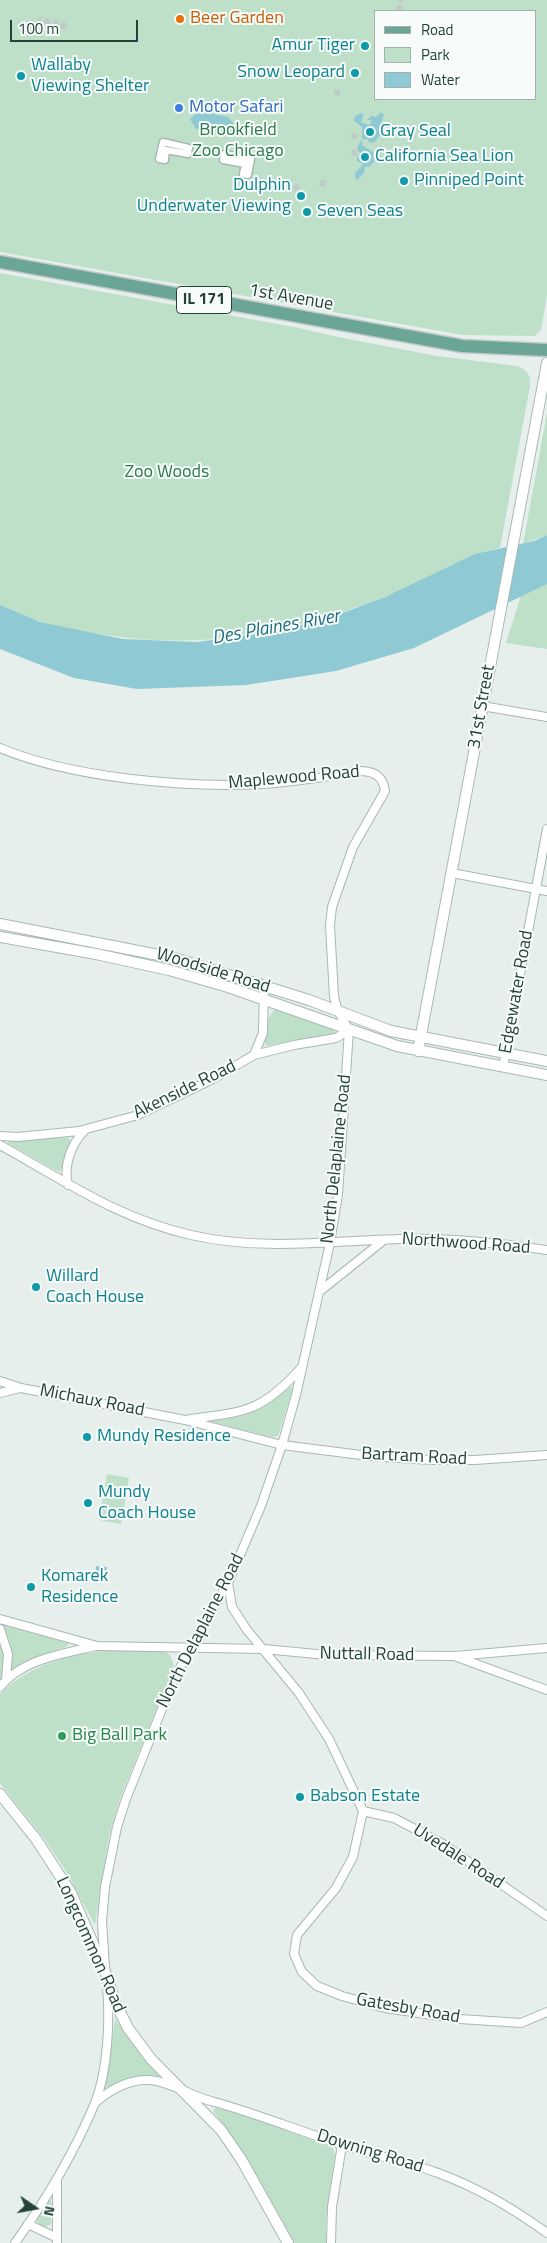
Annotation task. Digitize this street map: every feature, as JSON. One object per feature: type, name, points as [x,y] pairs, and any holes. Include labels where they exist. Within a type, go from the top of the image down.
[{"type":"main road","name":"1st Avenue","points":[[0,262],[462,346],[547,350]]},
{"type":"street","points":[[163,142],[189,148],[188,154],[166,150],[165,160],[159,159],[163,142]]},
{"type":"street","points":[[224,154],[251,159],[248,175],[243,174],[245,164],[223,160],[224,154]]},
{"type":"street","name":"31st Street","points":[[418,1051],[547,363]]},
{"type":"street","points":[[482,706],[547,717]]},
{"type":"street","name":"Maplewood Road","points":[[0,748],[25,758],[67,768],[94,773],[168,781],[248,784],[362,771],[377,774],[381,778],[385,791],[353,847],[332,907],[330,945],[334,997],[338,1011],[349,1030]]},
{"type":"street","name":"Edgewater Road","points":[[503,1067],[547,829]]},
{"type":"street","points":[[452,873],[547,891]]},
{"type":"street","name":"Woodside Road","points":[[0,924],[147,951],[219,970],[338,1011],[373,1026],[421,1038],[547,1061]]},
{"type":"street","name":"Woodside Road","points":[[0,937],[137,962],[228,987],[369,1038],[418,1051],[547,1075]]},
{"type":"street","name":"Akenside Road","points":[[254,1054],[263,1033],[264,985]]},
{"type":"street","name":"Akenside Road","points":[[0,1136],[26,1136],[84,1130],[138,1115],[213,1079],[254,1054],[336,1038],[349,1030]]},
{"type":"street","name":"North Delaplaine Road","points":[[14,2243],[57,2180],[95,2102],[107,2040],[108,2004],[102,1922],[105,1887],[117,1827],[150,1735],[190,1648],[228,1583],[260,1506],[282,1445],[330,1243],[338,1194],[349,1030]]},
{"type":"street","points":[[68,1185],[66,1172],[70,1154],[76,1140],[84,1130]]},
{"type":"street","name":"Northwood Road","points":[[0,1145],[68,1185],[135,1219],[192,1236],[260,1244],[330,1243],[421,1238],[487,1242],[547,1250]]},
{"type":"street","name":"Northwood Road","points":[[319,1292],[384,1240]]},
{"type":"street","name":"Michaux Road","points":[[186,1420],[239,1412],[255,1407],[278,1391],[302,1366]]},
{"type":"street","name":"Michaux Road","points":[[0,1381],[21,1388],[186,1420],[282,1445]]},
{"type":"street","points":[[0,1393],[21,1388]]},
{"type":"street","name":"Bartram Road","points":[[282,1445],[366,1455],[431,1460],[475,1460],[547,1455]]},
{"type":"street","points":[[228,1583],[232,1607],[247,1630],[299,1693],[329,1739],[363,1811]]},
{"type":"street","points":[[0,1619],[97,1646]]},
{"type":"street","points":[[0,1629],[8,1654],[6,1680]]},
{"type":"street","points":[[0,1687],[6,1680],[31,1664],[56,1655],[97,1646],[264,1649]]},
{"type":"street","name":"Nuttall Road","points":[[264,1649],[327,1655],[455,1656],[547,1648]]},
{"type":"street","points":[[455,1656],[547,1690]]},
{"type":"street","name":"Longcommon Road","points":[[0,1794],[36,1839],[71,1893],[105,1971],[115,2002],[128,2028],[151,2059],[220,2130],[242,2159],[288,2243]]},
{"type":"street","name":"Uvedale Road","points":[[363,1811],[394,1818],[443,1844],[547,1916]]},
{"type":"street","name":"Gatesby Road","points":[[363,1811],[353,1857],[336,1888],[297,1935],[294,1954],[302,1972],[317,1986],[342,1996],[385,2008],[460,2019],[520,2023],[547,2012]]},
{"type":"street","name":"Longcommon Road","points":[[95,2102],[124,2084],[141,2080],[159,2082],[183,2092]]},
{"type":"street","name":"Downing Road","points":[[183,2092],[342,2145],[437,2173],[462,2183],[516,2212],[547,2233]]},
{"type":"street","points":[[332,2243],[332,2207],[342,2145]]},
{"type":"street","points":[[28,2224],[56,2240],[57,2180]]},
{"type":"green space","name":"Brookfield Zoo Chicago","points":[[0,0],[547,0],[547,295],[541,330],[535,336],[462,335],[0,252]]},
{"type":"green space","name":"Zoo Woods","points":[[0,273],[294,327],[437,356],[518,366],[529,376],[530,386],[500,548],[454,564],[397,592],[345,611],[308,623],[235,637],[198,640],[160,640],[122,637],[49,624],[28,618],[0,605]]},
{"type":"green space","points":[[547,413],[547,535],[523,544]]},
{"type":"green space","points":[[547,584],[547,649],[506,643],[521,595]]},
{"type":"green space","points":[[275,1010],[281,1010],[334,1029],[335,1034],[266,1046],[266,1027]]},
{"type":"green space","points":[[67,1137],[71,1141],[59,1172],[7,1143],[8,1141]]},
{"type":"green space","points":[[289,1386],[293,1388],[278,1436],[272,1437],[209,1421],[233,1418],[259,1410]]},
{"type":"green space","points":[[107,1474],[129,1478],[121,1524],[99,1520]]},
{"type":"green space","points":[[0,1623],[65,1641],[68,1643],[68,1646],[30,1660],[0,1680]]},
{"type":"green space","name":"Big Ball Park","points":[[110,1650],[164,1651],[170,1655],[174,1665],[120,1799],[109,1836],[95,1925],[64,1868],[43,1837],[0,1783],[0,1694],[11,1684],[37,1668],[80,1654]]},
{"type":"green space","points":[[115,2019],[160,2077],[130,2078],[104,2088]]},
{"type":"green space","points":[[216,2107],[276,2126],[333,2148],[335,2154],[326,2218],[326,2243],[295,2243],[242,2150],[213,2111]]},
{"type":"green space","points":[[50,2199],[52,2204],[51,2224],[46,2227],[38,2224],[37,2219]]},
{"type":"water","points":[[199,111],[228,117],[234,124],[233,130],[225,135],[196,129],[190,119]]},
{"type":"water","points":[[361,113],[364,114],[361,122],[368,125],[371,124],[371,120],[367,120],[371,116],[376,117],[380,113],[384,114],[380,128],[383,131],[382,136],[379,136],[375,142],[370,143],[367,139],[362,139],[362,127],[354,121],[355,116]]},
{"type":"water","points":[[361,140],[363,146],[373,152],[374,162],[369,167],[365,166],[364,173],[356,181],[355,173],[363,164],[356,160],[360,153],[357,148]]},
{"type":"water","points":[[547,535],[547,584],[414,648],[336,671],[246,685],[137,689],[74,678],[0,649],[0,605],[40,622],[123,639],[196,642],[259,634],[324,620],[385,597],[475,554],[534,541]]},
{"type":"water","points":[[96,1566],[107,1567],[106,1582],[95,1581]]},
{"type":"tunnel","points":[[399,10],[401,0]]},
{"type":"tunnel","points":[[37,24],[41,20],[63,24],[64,29]]},
{"type":"tunnel","points":[[334,92],[340,93]]},
{"type":"tunnel","points":[[354,139],[355,132]]},
{"type":"tunnel","points":[[354,156],[355,150]]},
{"type":"tunnel","points":[[322,186],[324,177]]},
{"type":"tunnel","points":[[295,185],[299,194]]},
{"type":"place","name":"Beer Garden","points":[[180,19]]},
{"type":"place","name":"Amur Tiger","points":[[365,46]]},
{"type":"place","name":"Snow Leopard","points":[[355,73]]},
{"type":"place","name":"Wallaby Viewing Shelter","points":[[21,76]]},
{"type":"place","name":"Motor Safari","points":[[179,108]]},
{"type":"place","name":"Gray Seal","points":[[370,132]]},
{"type":"place","name":"California Sea Lion","points":[[365,157]]},
{"type":"place","name":"Pinniped Point","points":[[404,181]]},
{"type":"place","name":"Dulphin Underwater Viewing","points":[[301,196]]},
{"type":"place","name":"Seven Seas","points":[[307,212]]},
{"type":"place","name":"Willard Coach House","points":[[36,1287]]},
{"type":"place","name":"Mundy Residence","points":[[87,1437]]},
{"type":"place","name":"Mundy Coach House","points":[[88,1503]]},
{"type":"place","name":"Komarek Residence","points":[[31,1587]]},
{"type":"place","name":"Big Ball Park","points":[[62,1736]]},
{"type":"place","name":"Babson Estate","points":[[300,1797]]},
{"type":"water label","name":"Des Plaines River","points":[[276,628]]}]
